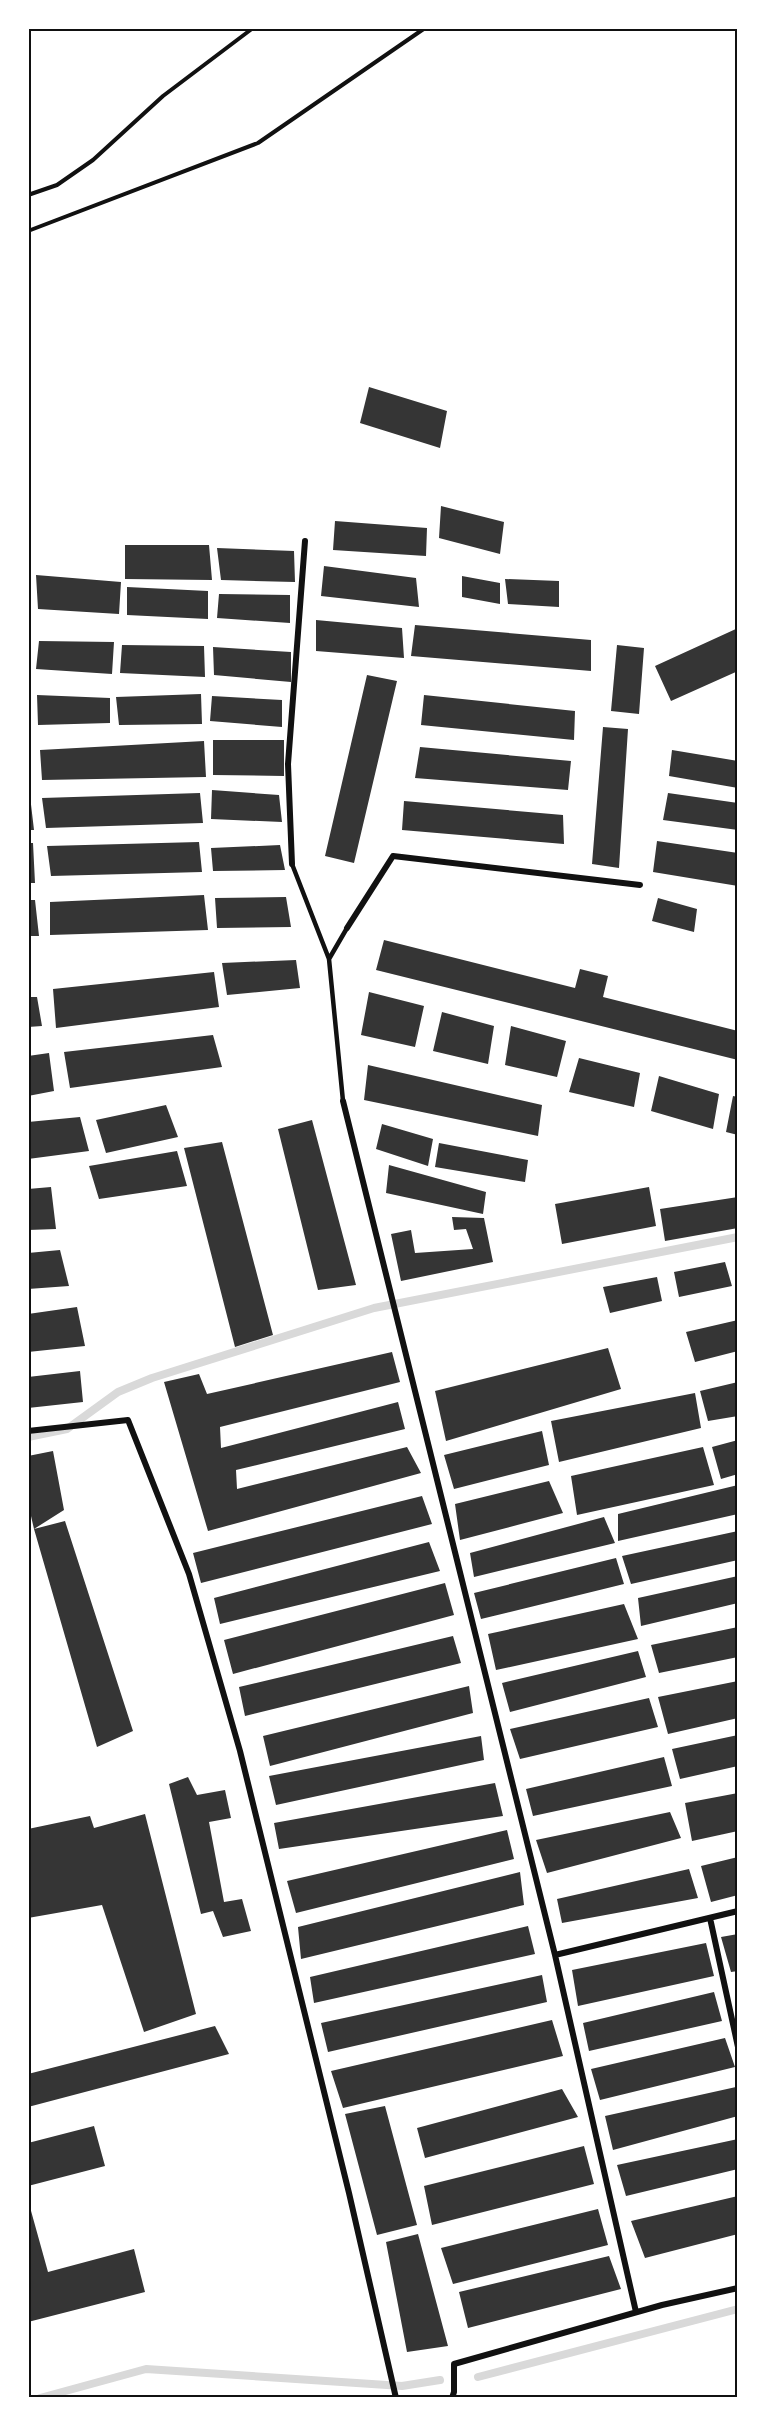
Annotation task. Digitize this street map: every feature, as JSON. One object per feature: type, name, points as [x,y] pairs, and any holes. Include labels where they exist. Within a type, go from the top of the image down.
[{"type":"street","points":[[292,864],[288,764],[305,541]]},
{"type":"street","points":[[347,928],[393,856],[639,885]]},
{"type":"street","points":[[343,1101],[555,1955],[636,2312]]},
{"type":"street","points":[[28,1431],[128,1420],[189,1574],[240,1750],[349,2193],[396,2397]]},
{"type":"street","points":[[555,1955],[738,1911]]},
{"type":"street","points":[[710,1918],[738,2047]]},
{"type":"street","points":[[452,2397],[454,2364],[636,2312],[738,2288]]},
{"type":"lane","points":[[292,864],[329,959],[343,1101]]},
{"type":"lane","points":[[329,959],[347,928]]},
{"type":"path","points":[[28,195],[57,185],[93,160],[163,96],[253,28]]},
{"type":"path","points":[[28,231],[258,143],[425,28]]},
{"type":"building","points":[[369,387],[447,411],[440,448],[360,423]]},
{"type":"building","points":[[441,506],[504,522],[500,554],[439,538]]},
{"type":"building","points":[[335,521],[427,528],[426,556],[333,550]]},
{"type":"building","points":[[125,545],[209,545],[212,580],[125,579]]},
{"type":"building","points":[[217,548],[294,551],[295,582],[221,580]]},
{"type":"building","points":[[324,566],[416,578],[419,607],[321,596]]},
{"type":"building","points":[[36,575],[121,582],[119,614],[38,609]]},
{"type":"building","points":[[462,576],[500,583],[500,604],[462,597]]},
{"type":"building","points":[[505,579],[559,581],[559,607],[508,604]]},
{"type":"building","points":[[127,587],[208,591],[208,619],[127,615]]},
{"type":"building","points":[[219,594],[290,595],[290,623],[217,618]]},
{"type":"building","points":[[316,620],[402,628],[404,658],[316,651]]},
{"type":"building","points":[[415,625],[591,640],[591,671],[411,656]]},
{"type":"building","points":[[738,628],[738,671],[671,701],[655,666]]},
{"type":"building","points":[[39,641],[114,642],[112,674],[36,669]]},
{"type":"building","points":[[122,645],[204,646],[205,677],[120,673]]},
{"type":"building","points":[[617,645],[644,648],[639,714],[611,711]]},
{"type":"building","points":[[213,647],[291,652],[291,682],[214,675]]},
{"type":"building","points":[[367,675],[397,681],[354,863],[325,856]]},
{"type":"building","points":[[201,694],[202,724],[119,725],[116,697]]},
{"type":"building","points":[[37,695],[110,698],[110,723],[38,725]]},
{"type":"building","points":[[424,695],[575,711],[574,740],[421,725]]},
{"type":"building","points":[[212,696],[282,700],[282,727],[210,721]]},
{"type":"building","points":[[603,727],[628,729],[619,868],[592,864]]},
{"type":"building","points":[[213,740],[284,740],[284,776],[213,775]]},
{"type":"building","points":[[204,741],[206,777],[42,780],[40,750]]},
{"type":"building","points":[[420,747],[571,761],[568,790],[415,778]]},
{"type":"building","points":[[672,750],[738,761],[738,788],[669,776]]},
{"type":"building","points":[[212,790],[279,795],[282,822],[211,819]]},
{"type":"building","points":[[200,793],[203,823],[46,828],[42,798]]},
{"type":"building","points":[[668,793],[738,803],[738,830],[663,820]]},
{"type":"building","points":[[28,796],[30,796],[34,830],[28,830]]},
{"type":"building","points":[[404,801],[563,815],[564,844],[402,830]]},
{"type":"building","points":[[657,841],[738,853],[738,886],[653,872]]},
{"type":"building","points":[[199,842],[202,872],[51,876],[47,846]]},
{"type":"building","points":[[28,843],[33,843],[35,883],[28,883]]},
{"type":"building","points":[[280,845],[285,870],[213,871],[211,848]]},
{"type":"building","points":[[204,895],[208,930],[50,935],[50,902]]},
{"type":"building","points":[[286,897],[291,927],[217,928],[215,898]]},
{"type":"building","points":[[658,898],[697,909],[694,932],[652,921]]},
{"type":"building","points":[[28,900],[35,900],[39,936],[28,936]]},
{"type":"building","points":[[384,940],[575,988],[580,969],[608,976],[603,997],[738,1031],[738,1060],[376,970]]},
{"type":"building","points":[[296,960],[300,988],[227,995],[222,963]]},
{"type":"building","points":[[214,972],[219,1007],[56,1028],[53,989]]},
{"type":"building","points":[[369,992],[424,1006],[415,1047],[361,1035]]},
{"type":"building","points":[[28,997],[37,997],[42,1026],[28,1027]]},
{"type":"building","points":[[442,1012],[494,1026],[488,1064],[433,1051]]},
{"type":"building","points":[[511,1026],[566,1041],[557,1077],[505,1065]]},
{"type":"building","points":[[213,1035],[222,1067],[70,1088],[64,1052]]},
{"type":"building","points":[[49,1053],[54,1091],[28,1096],[28,1056]]},
{"type":"building","points":[[579,1058],[640,1073],[634,1107],[569,1092]]},
{"type":"building","points":[[368,1065],[542,1105],[538,1136],[364,1100]]},
{"type":"building","points":[[659,1076],[719,1094],[713,1129],[651,1111]]},
{"type":"building","points":[[733,1096],[738,1097],[738,1135],[726,1132]]},
{"type":"building","points":[[166,1105],[178,1137],[106,1153],[96,1120]]},
{"type":"building","points":[[80,1117],[89,1151],[28,1159],[28,1122]]},
{"type":"building","points":[[312,1120],[356,1285],[318,1290],[278,1129]]},
{"type":"building","points":[[382,1124],[433,1139],[428,1166],[376,1149]]},
{"type":"building","points":[[222,1142],[273,1335],[235,1347],[184,1148]]},
{"type":"building","points":[[439,1143],[528,1160],[525,1182],[435,1167]]},
{"type":"building","points":[[177,1151],[187,1186],[99,1199],[89,1166]]},
{"type":"building","points":[[389,1165],[486,1192],[483,1214],[386,1193]]},
{"type":"building","points":[[51,1187],[56,1229],[28,1230],[28,1189]]},
{"type":"building","points":[[649,1187],[656,1226],[562,1244],[555,1204]]},
{"type":"building","points":[[738,1197],[738,1228],[665,1241],[660,1209]]},
{"type":"building","points":[[452,1217],[484,1218],[493,1262],[401,1281],[391,1234],[411,1230],[415,1253],[473,1249],[466,1229],[454,1230]]},
{"type":"building","points":[[60,1250],[69,1286],[28,1289],[28,1253]]},
{"type":"building","points":[[725,1262],[732,1286],[679,1297],[674,1272]]},
{"type":"building","points":[[657,1277],[662,1301],[610,1313],[603,1287]]},
{"type":"building","points":[[77,1307],[85,1346],[28,1352],[28,1314]]},
{"type":"building","points":[[738,1320],[738,1351],[695,1362],[686,1332]]},
{"type":"building","points":[[608,1348],[621,1389],[446,1441],[435,1391]]},
{"type":"building","points":[[392,1352],[400,1382],[220,1427],[221,1448],[398,1402],[405,1429],[236,1470],[237,1489],[407,1447],[421,1473],[208,1531],[164,1382],[199,1374],[207,1394]]},
{"type":"building","points":[[80,1371],[83,1402],[28,1408],[28,1377]]},
{"type":"building","points":[[738,1382],[738,1416],[708,1421],[700,1391]]},
{"type":"building","points":[[695,1393],[701,1428],[559,1462],[551,1421]]},
{"type":"building","points":[[542,1431],[549,1465],[454,1489],[444,1455]]},
{"type":"building","points":[[738,1440],[738,1474],[721,1479],[712,1447]]},
{"type":"building","points":[[703,1447],[714,1485],[577,1515],[571,1476]]},
{"type":"building","points":[[53,1451],[64,1510],[34,1529],[28,1503],[28,1456]]},
{"type":"building","points":[[549,1481],[563,1513],[460,1540],[455,1504]]},
{"type":"building","points":[[738,1485],[738,1514],[618,1541],[618,1514]]},
{"type":"building","points":[[422,1496],[432,1524],[201,1583],[193,1553]]},
{"type":"building","points":[[604,1517],[615,1543],[474,1577],[470,1553]]},
{"type":"building","points":[[65,1521],[133,1731],[97,1747],[34,1529]]},
{"type":"building","points":[[738,1531],[738,1560],[631,1584],[622,1556]]},
{"type":"building","points":[[429,1542],[440,1571],[220,1624],[214,1598]]},
{"type":"building","points":[[616,1558],[624,1584],[481,1619],[474,1593]]},
{"type":"building","points":[[738,1576],[738,1603],[641,1626],[638,1598]]},
{"type":"building","points":[[445,1583],[454,1615],[233,1674],[224,1640]]},
{"type":"building","points":[[624,1604],[638,1639],[496,1670],[488,1634]]},
{"type":"building","points":[[738,1627],[738,1657],[659,1673],[651,1645]]},
{"type":"building","points":[[453,1636],[461,1663],[245,1716],[239,1687]]},
{"type":"building","points":[[638,1651],[646,1677],[510,1712],[502,1683]]},
{"type":"building","points":[[738,1681],[738,1718],[668,1734],[658,1697]]},
{"type":"building","points":[[469,1686],[473,1713],[270,1766],[263,1736]]},
{"type":"building","points":[[649,1698],[658,1727],[520,1759],[510,1729]]},
{"type":"building","points":[[738,1735],[738,1766],[680,1779],[672,1749]]},
{"type":"building","points":[[481,1736],[484,1760],[276,1805],[269,1776]]},
{"type":"building","points":[[664,1757],[672,1786],[533,1816],[526,1789]]},
{"type":"building","points":[[188,1777],[197,1795],[225,1790],[231,1818],[209,1822],[224,1902],[242,1899],[251,1931],[223,1937],[213,1911],[201,1914],[169,1784]]},
{"type":"building","points":[[495,1783],[503,1816],[279,1849],[274,1823]]},
{"type":"building","points":[[738,1793],[738,1831],[692,1841],[685,1803]]},
{"type":"building","points":[[670,1812],[681,1838],[547,1873],[536,1840]]},
{"type":"building","points":[[145,1814],[196,2014],[144,2032],[102,1905],[28,1918],[28,1829],[90,1816],[94,1828]]},
{"type":"building","points":[[507,1830],[514,1859],[296,1913],[287,1881]]},
{"type":"building","points":[[738,1857],[738,1895],[711,1902],[701,1866]]},
{"type":"building","points":[[689,1869],[698,1898],[562,1923],[557,1899]]},
{"type":"building","points":[[520,1872],[524,1905],[301,1959],[298,1927]]},
{"type":"building","points":[[528,1926],[535,1954],[314,2003],[310,1977]]},
{"type":"building","points":[[738,1934],[738,1971],[731,1972],[721,1937]]},
{"type":"building","points":[[706,1943],[714,1976],[578,2006],[572,1970]]},
{"type":"building","points":[[542,1975],[547,2002],[328,2052],[321,2023]]},
{"type":"building","points":[[714,1992],[722,2021],[589,2051],[583,2023]]},
{"type":"building","points":[[552,2020],[563,2056],[343,2108],[331,2071]]},
{"type":"building","points":[[215,2026],[229,2054],[28,2107],[28,2074]]},
{"type":"building","points":[[725,2038],[735,2067],[600,2100],[591,2069]]},
{"type":"building","points":[[736,2087],[738,2116],[613,2150],[605,2116]]},
{"type":"building","points":[[562,2089],[578,2117],[425,2158],[417,2128]]},
{"type":"building","points":[[385,2106],[417,2225],[377,2235],[345,2114]]},
{"type":"building","points":[[94,2126],[105,2166],[28,2186],[28,2143]]},
{"type":"building","points":[[738,2139],[738,2169],[626,2196],[617,2165]]},
{"type":"building","points":[[584,2146],[594,2184],[432,2225],[424,2186]]},
{"type":"building","points":[[738,2196],[738,2234],[645,2258],[631,2221]]},
{"type":"building","points":[[28,2200],[48,2272],[134,2249],[145,2292],[28,2322]]},
{"type":"building","points":[[598,2209],[608,2245],[453,2284],[441,2248]]},
{"type":"building","points":[[418,2234],[448,2346],[407,2352],[386,2242]]},
{"type":"building","points":[[609,2256],[621,2289],[468,2328],[459,2292]]},
{"type":"waterway","points":[[28,1437],[67,1429],[118,1392],[152,1378],[374,1308],[738,1237]]},
{"type":"waterway","points":[[478,2377],[738,2309]]},
{"type":"waterway","points":[[40,2398],[146,2369],[402,2386],[440,2380]]}]
